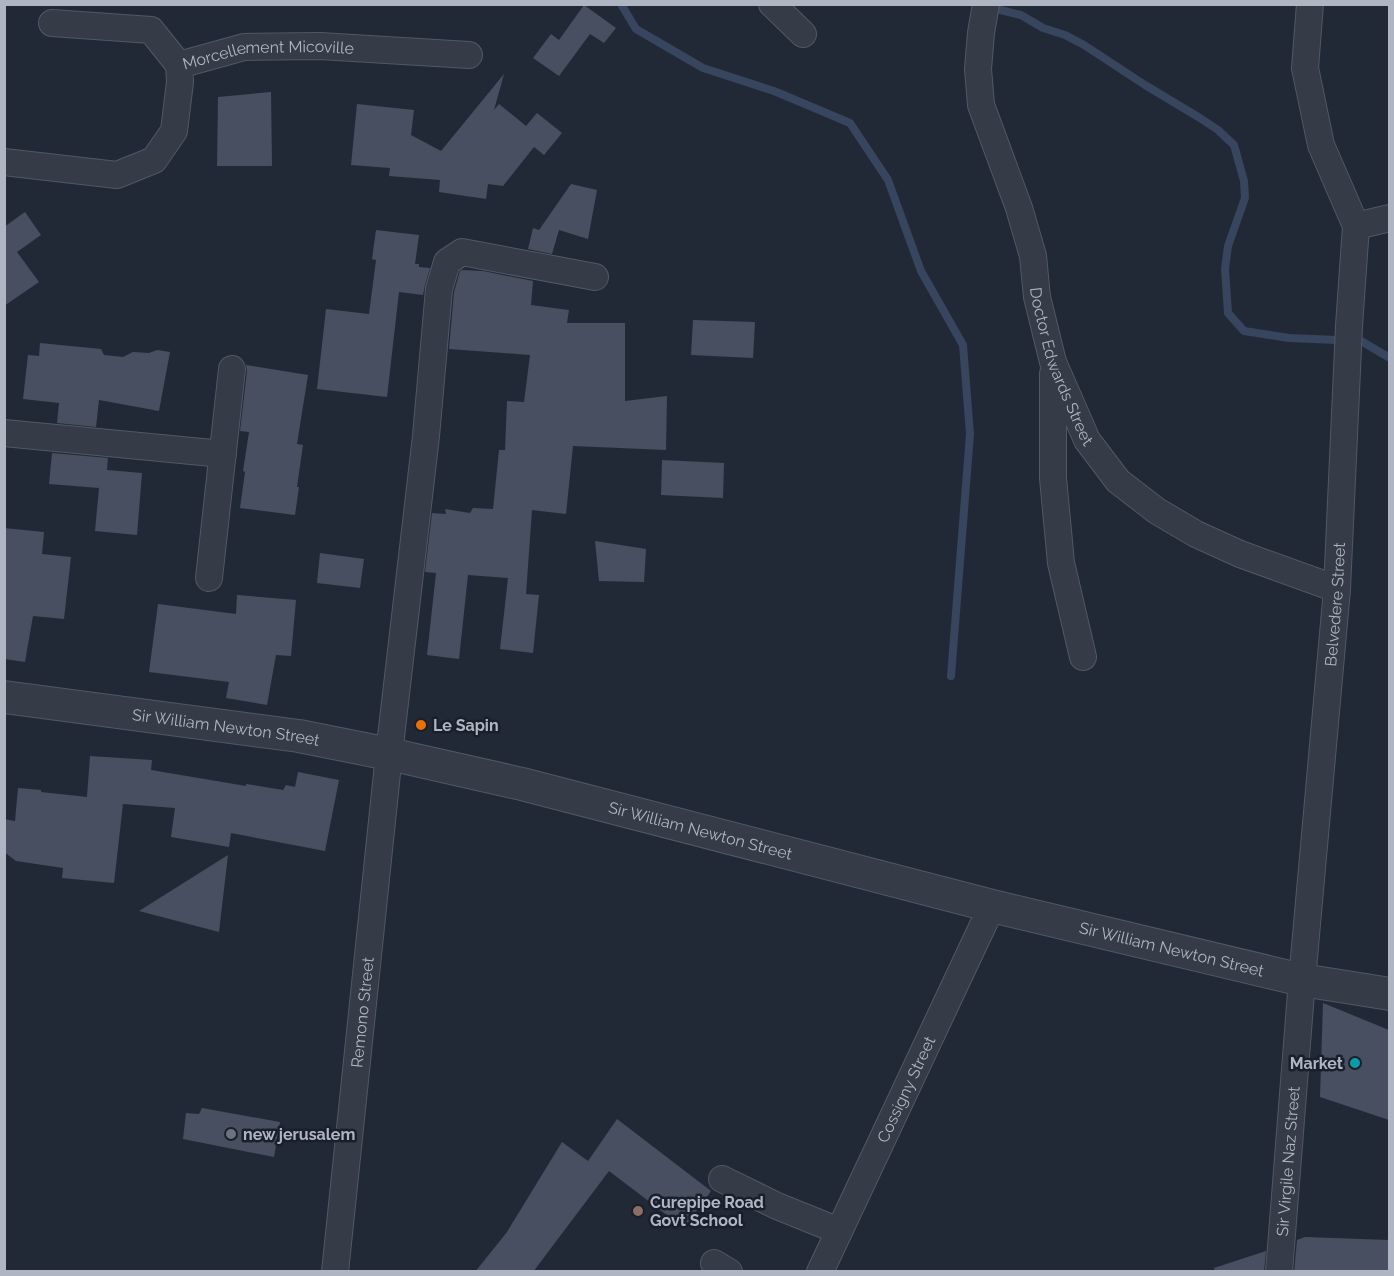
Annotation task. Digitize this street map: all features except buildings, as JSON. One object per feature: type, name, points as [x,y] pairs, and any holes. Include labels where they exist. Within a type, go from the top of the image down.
[{"type":"street","points":[[772,4],[803,34]]},
{"type":"street","points":[[1310,4],[1305,68],[1321,145],[1356,226],[1389,218]]},
{"type":"street","name":"Doctor Edwards Street","points":[[985,14],[978,69],[981,105],[1019,208],[1033,256],[1037,297],[1053,362],[1087,440],[1118,481],[1157,511],[1196,534],[1240,554],[1337,589]]},
{"type":"street","points":[[52,23],[151,30],[179,64]]},
{"type":"street","name":"Morcellement Micoville","points":[[4,162],[117,175],[154,160],[174,131],[180,82],[179,64],[244,47],[320,46],[469,55]]},
{"type":"street","name":"Belvedere Street","points":[[1302,980],[1337,589],[1356,226]]},
{"type":"street","name":"Remono Street","points":[[334,1272],[388,754],[426,436],[439,289],[447,262],[462,252],[595,277]]},
{"type":"street","points":[[1053,362],[1053,478],[1061,563],[1083,657]]},
{"type":"street","points":[[209,578],[232,369]]},
{"type":"street","points":[[4,433],[223,454]]},
{"type":"street","name":"Sir William Newton Street","points":[[4,697],[299,736],[388,754],[533,787],[992,906],[1302,980],[1389,994]]},
{"type":"street","name":"Cossigny Street","points":[[819,1272],[992,906]]},
{"type":"street","name":"Sir Virgile Naz Street","points":[[1279,1272],[1302,980]]},
{"type":"street","points":[[722,1179],[777,1206],[838,1231]]},
{"type":"waterway","points":[[621,4],[636,29],[703,68],[774,91],[850,123],[888,180],[921,271],[963,345],[970,434],[951,676]]},
{"type":"waterway","points":[[988,7],[1021,15],[1043,28],[1065,35],[1084,45],[1200,118],[1234,145],[1244,181],[1245,198],[1228,246],[1225,269],[1228,313],[1244,331],[1289,338],[1361,341],[1390,358]]},
{"type":"place","name":"Le Sapin","points":[[421,725]]},
{"type":"place","name":"Market","points":[[1355,1063]]},
{"type":"place","name":"new jerusalem","points":[[231,1134]]},
{"type":"place","name":"Curepipe Road Govt School","points":[[638,1211]]}]
